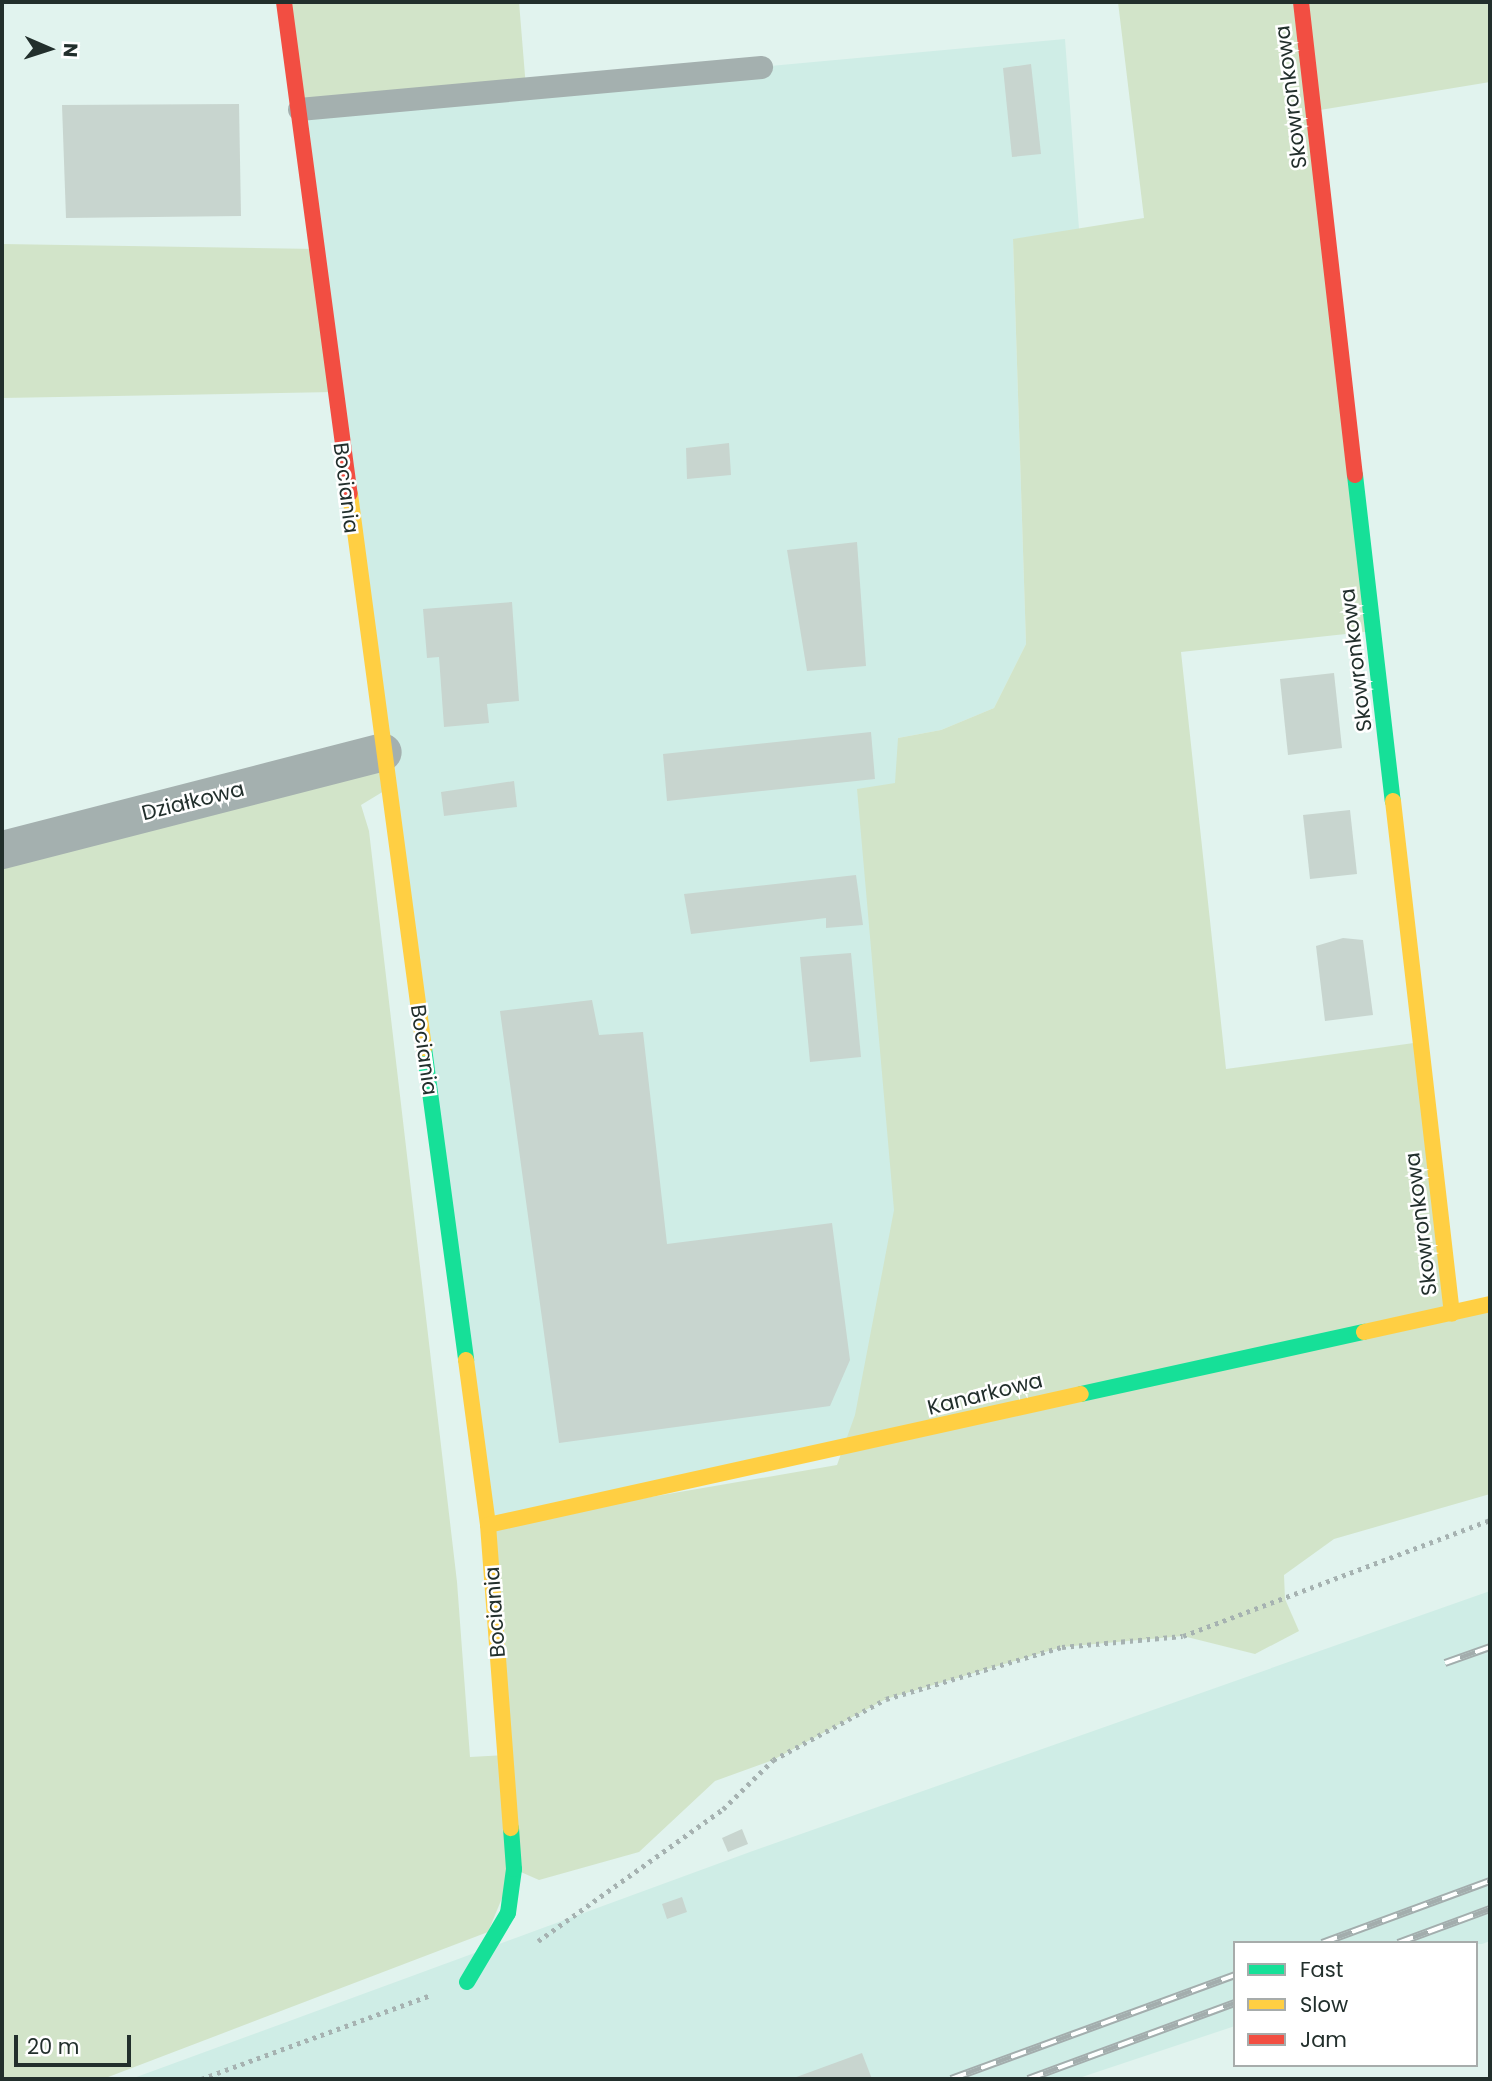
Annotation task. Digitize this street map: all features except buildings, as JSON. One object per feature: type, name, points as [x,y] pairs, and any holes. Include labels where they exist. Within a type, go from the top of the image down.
[{"type":"street","name":"Bociania","points":[[284,2],[488,1525],[514,1869],[508,1913],[467,1982]]},
{"type":"street","name":"Skowronkowa","points":[[1301,2],[1452,1314]]},
{"type":"street","name":"Działkowa","points":[[2,850],[383,752]]},
{"type":"street","name":"Kanarkowa","points":[[488,1525],[867,1444],[1141,1378],[1490,1304]]},
{"type":"lane","points":[[299,109],[761,67]]},
{"type":"path","points":[[532,1945],[600,1901],[723,1808],[773,1760],[886,1699],[1062,1647],[1183,1636],[1490,1520]]},
{"type":"path","points":[[201,2079],[467,1982]]},
{"type":"shaded area","points":[[284,2],[519,2],[526,88],[299,109]]},
{"type":"shaded area","points":[[1118,2],[1490,2],[1490,82],[1314,111],[1373,631],[1181,652],[1226,1069],[1421,1042],[1452,1313],[1490,1304],[1490,1494],[1334,1539],[1284,1575],[1285,1599],[1299,1631],[1255,1654],[1183,1636],[1062,1647],[886,1699],[773,1760],[715,1781],[639,1852],[539,1880],[514,1869],[488,1932],[103,2079],[2,2079],[2,850],[383,752],[389,788],[361,805],[369,831],[457,1582],[470,1757],[506,1755],[488,1525],[837,1465],[855,1415],[894,1210],[857,789],[895,783],[898,738],[941,730],[994,708],[1026,644],[1013,239],[1144,218]]},
{"type":"shaded area","points":[[1065,39],[1079,229],[1013,240],[1026,644],[994,708],[941,730],[898,738],[931,1082],[867,1444],[488,1525],[299,109]]},
{"type":"shaded area","points":[[2,244],[317,249],[334,392],[2,398]]},
{"type":"shaded area","points":[[1490,1591],[1490,1941],[1482,1944],[1478,1944],[1478,1941],[1233,1941],[1233,2027],[1076,2079],[131,2079],[750,1852]]},
{"type":"railway","points":[[1445,1663],[1490,1647]]},
{"type":"railway","points":[[1327,1941],[1490,1881]]},
{"type":"railway","points":[[1403,1941],[1490,1909]]},
{"type":"railway","points":[[951,2079],[1233,1976]]},
{"type":"railway","points":[[1028,2079],[1233,2004]]},
{"type":"traffic: fast","points":[[1355,475],[1393,801]]},
{"type":"traffic: fast","points":[[424,1048],[466,1360]]},
{"type":"traffic: fast","points":[[1081,1394],[1364,1332]]},
{"type":"traffic: fast","points":[[467,1982],[508,1913],[514,1869],[511,1828]]},
{"type":"traffic: slow","points":[[350,494],[424,1048]]},
{"type":"traffic: slow","points":[[1393,801],[1452,1314]]},
{"type":"traffic: slow","points":[[1364,1332],[1490,1304]]},
{"type":"traffic: slow","points":[[466,1360],[488,1525],[511,1828]]},
{"type":"traffic: slow","points":[[488,1525],[1081,1394]]},
{"type":"traffic: jam","points":[[284,2],[350,494]]},
{"type":"traffic: jam","points":[[1301,2],[1355,475]]}]
